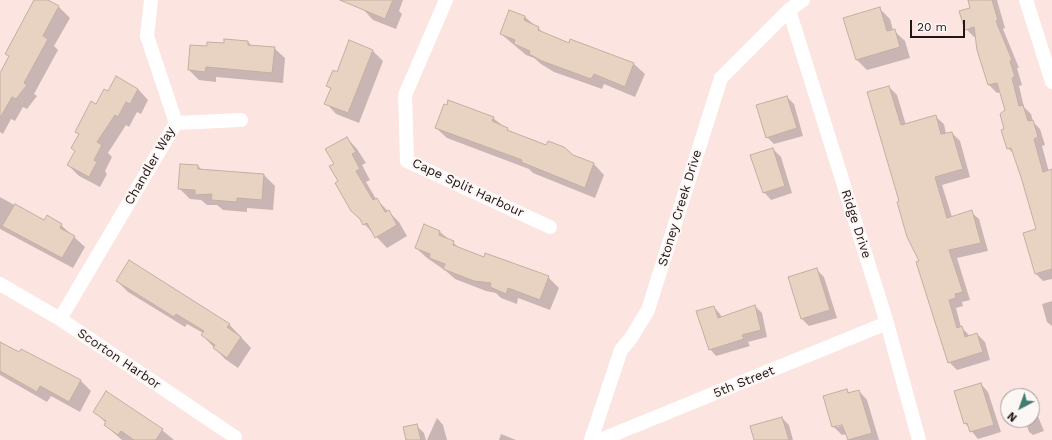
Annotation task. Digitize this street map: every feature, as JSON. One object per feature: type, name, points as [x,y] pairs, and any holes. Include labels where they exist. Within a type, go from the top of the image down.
[{"type":"street","name":"Chandler Way","points":[[60,319],[176,123],[147,36],[151,0]]},
{"type":"street","name":"Cape Split Harbour","points":[[446,0],[405,96],[407,161],[550,227]]},
{"type":"street","name":"Stoney Creek Drive","points":[[591,440],[621,350],[631,338],[648,310],[721,78],[789,10],[803,0]]},
{"type":"street","points":[[1026,0],[1052,82]]},
{"type":"street","name":"Ridge Drive","points":[[789,10],[888,323],[919,440]]},
{"type":"street","points":[[176,123],[240,120]]},
{"type":"street","name":"Scorton Harbor","points":[[0,284],[60,319],[235,437]]},
{"type":"street","name":"5th Street","points":[[600,440],[888,323]]},
{"type":"building","points":[[34,0],[48,0],[59,6],[43,36],[48,39],[24,83],[27,85],[16,99],[12,97],[0,118],[0,73],[9,56],[5,54]]},
{"type":"building","points":[[340,0],[393,0],[385,19]]},
{"type":"building","points":[[968,0],[992,0],[998,20],[996,21],[1012,60],[1010,61],[1015,77],[1012,78],[1019,106],[1023,105],[1028,121],[1033,120],[1038,137],[1034,139],[1043,172],[1052,169],[1052,269],[1035,274],[1023,233],[1036,229],[1011,148],[1007,149],[1001,130],[1004,129],[1000,114],[1005,110],[997,83],[988,85],[977,50],[974,27],[965,30],[959,11],[970,8]]},
{"type":"building","points":[[880,7],[887,31],[895,29],[900,47],[856,60],[843,18]]},
{"type":"building","points":[[509,10],[525,16],[524,20],[539,27],[538,30],[569,43],[570,39],[634,63],[625,87],[594,74],[591,79],[542,61],[529,54],[530,51],[514,44],[515,40],[500,34]]},
{"type":"building","points":[[224,39],[248,41],[248,45],[275,47],[272,73],[206,67],[205,72],[188,70],[190,45],[207,46],[207,42],[224,43]]},
{"type":"building","points":[[349,40],[373,50],[348,113],[324,104],[331,88],[326,86],[333,70],[337,72]]},
{"type":"building","points":[[116,76],[138,89],[130,104],[126,102],[118,117],[115,115],[97,142],[102,145],[94,160],[97,162],[89,177],[67,165],[75,151],[71,148],[79,134],[75,132],[91,101],[96,104],[104,89],[108,91]]},
{"type":"building","points":[[889,86],[901,125],[936,115],[941,134],[952,132],[963,169],[935,177],[947,218],[972,210],[981,243],[949,250],[963,292],[955,294],[956,298],[949,300],[957,328],[962,326],[965,337],[977,333],[983,352],[948,363],[916,262],[919,261],[907,237],[897,202],[899,201],[867,92]]},
{"type":"building","points":[[787,96],[797,128],[766,138],[756,105]]},
{"type":"building","points":[[448,100],[494,117],[492,121],[508,128],[507,130],[546,145],[548,141],[564,147],[573,155],[594,163],[585,188],[521,162],[522,160],[435,128],[444,104],[447,105]]},
{"type":"building","points":[[347,137],[356,152],[352,154],[360,169],[356,171],[373,200],[377,198],[385,212],[389,210],[397,225],[375,238],[367,223],[363,225],[360,219],[351,211],[335,183],[338,181],[329,166],[334,164],[325,149]]},
{"type":"building","points":[[773,148],[785,186],[763,193],[750,155]]},
{"type":"building","points":[[180,164],[198,165],[198,169],[264,174],[262,200],[237,198],[237,202],[211,200],[212,194],[195,195],[195,190],[178,189]]},
{"type":"building","points":[[15,204],[44,220],[47,215],[62,224],[60,228],[75,236],[62,258],[2,226]]},
{"type":"building","points":[[424,224],[440,231],[439,235],[454,241],[453,245],[484,257],[485,253],[549,276],[540,300],[508,288],[506,294],[490,287],[491,283],[474,281],[443,269],[445,264],[429,258],[430,254],[415,248]]},
{"type":"building","points":[[129,260],[230,324],[227,327],[241,337],[227,358],[213,348],[215,345],[201,335],[204,331],[176,314],[174,317],[116,281]]},
{"type":"building","points":[[817,268],[830,310],[801,319],[788,277]]},
{"type":"building","points":[[755,305],[761,330],[742,335],[744,339],[709,350],[696,311],[714,306],[718,318]]},
{"type":"building","points":[[0,342],[19,352],[21,349],[81,380],[69,402],[40,386],[37,392],[0,371]]},
{"type":"building","points":[[981,383],[994,425],[970,432],[967,423],[964,424],[954,391]]},
{"type":"building","points":[[847,389],[848,393],[859,390],[872,433],[848,440],[842,425],[832,427],[823,396]]},
{"type":"building","points":[[106,391],[163,429],[156,440],[134,440],[121,431],[118,435],[104,425],[106,421],[93,412]]},
{"type":"building","points":[[782,417],[789,440],[754,440],[750,426]]},
{"type":"building","points":[[417,424],[421,440],[406,440],[403,427]]}]
